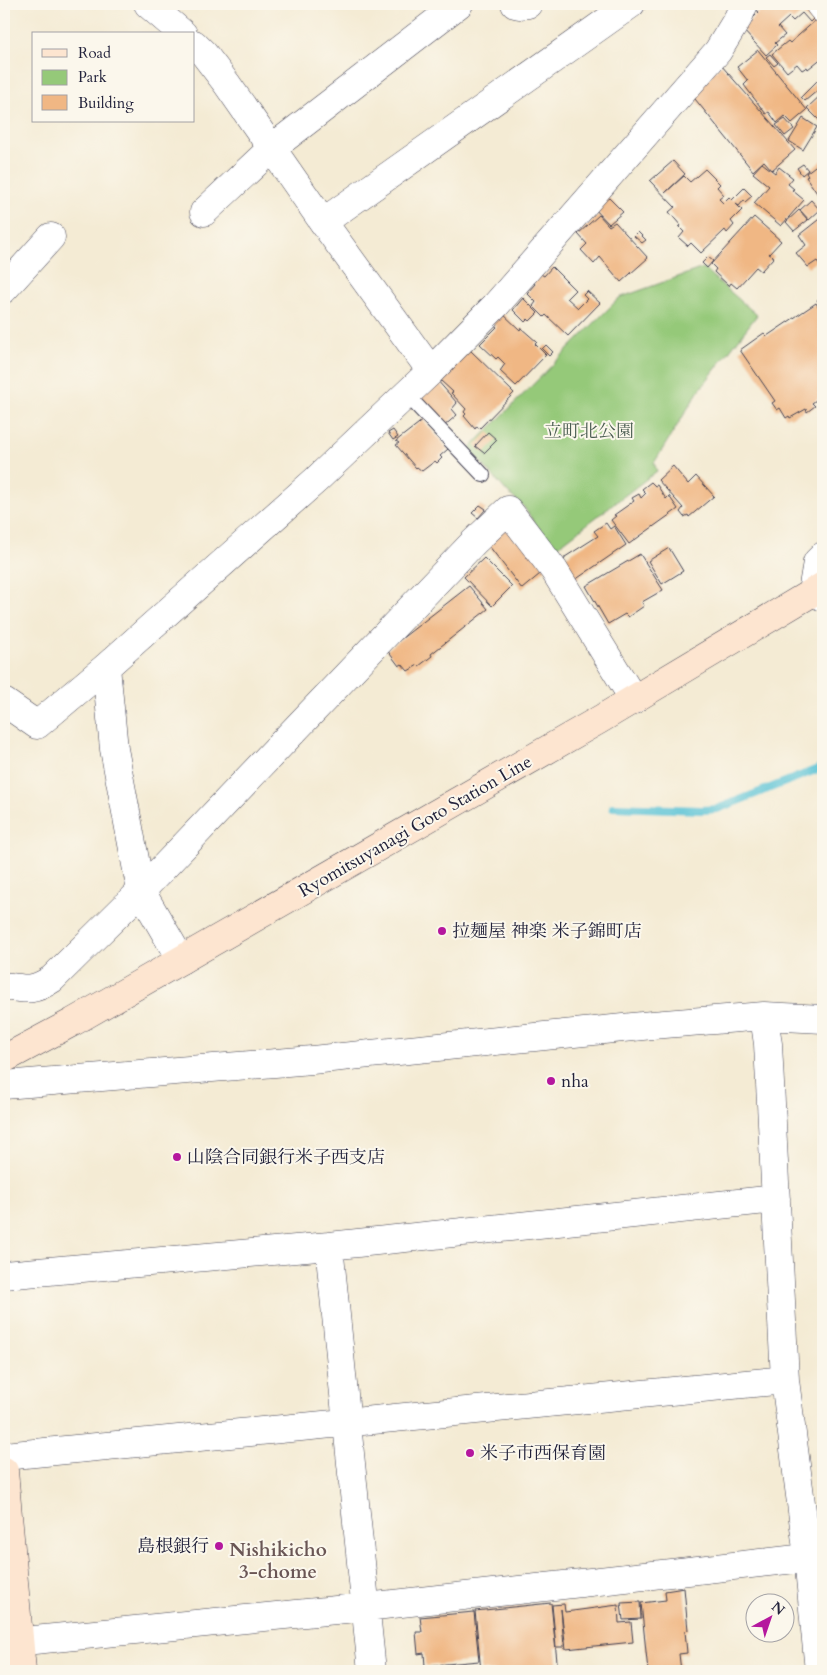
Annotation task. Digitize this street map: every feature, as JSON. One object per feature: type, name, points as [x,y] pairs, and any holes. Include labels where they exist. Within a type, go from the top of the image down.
[{"type":"main road","name":"Ryomitsuyanagi Goto Station Line","points":[[4,1059],[73,1022],[819,592]]},
{"type":"main road","points":[[4,1471],[12,1643],[22,1671]]},
{"type":"street","points":[[148,4],[180,32]]},
{"type":"street","points":[[204,212],[272,148],[459,4]]},
{"type":"street","points":[[515,4],[528,4]]},
{"type":"street","points":[[323,222],[631,4]]},
{"type":"street","points":[[4,702],[37,725],[106,667],[316,480],[431,371],[496,305],[705,67],[728,36],[744,4]]},
{"type":"street","points":[[818,4],[823,9]]},
{"type":"street","points":[[195,45],[227,84],[323,222],[431,371]]},
{"type":"street","points":[[4,288],[51,237]]},
{"type":"street","points":[[4,986],[38,988],[52,979],[141,891],[474,542],[508,510],[554,570],[634,700]]},
{"type":"street","points":[[819,592],[817,562],[823,556]]},
{"type":"street","points":[[106,667],[114,749],[141,891],[181,960]]},
{"type":"street","points":[[764,1016],[768,1044],[785,1380],[816,1556],[819,1671]]},
{"type":"street","points":[[4,1086],[312,1060],[652,1024],[764,1016],[823,1019]]},
{"type":"street","points":[[4,1275],[329,1246],[776,1199]]},
{"type":"street","points":[[329,1246],[372,1671]]},
{"type":"street","points":[[4,1456],[785,1380]]},
{"type":"street","points":[[12,1643],[816,1556]]},
{"type":"lane","points":[[406,394],[483,475]]},
{"type":"green space","name":"立町北公園","points":[[703,268],[757,315],[698,392],[654,463],[657,471],[552,551],[523,506],[509,494],[469,449],[619,298]]},
{"type":"building","points":[[757,4],[811,4],[818,14],[810,22],[802,13],[793,21],[789,17],[778,27],[785,35],[775,43],[777,45],[766,55],[742,29],[759,12],[754,8]]},
{"type":"building","points":[[817,19],[823,24],[823,57],[808,69],[807,67],[802,70],[797,64],[787,72],[772,54],[788,41],[790,43]]},
{"type":"building","points":[[758,50],[807,110],[792,123],[785,116],[777,123],[769,112],[766,114],[744,85],[748,81],[737,67]]},
{"type":"building","points":[[770,54],[778,63],[774,66],[766,57]]},
{"type":"building","points":[[721,65],[795,150],[772,170],[764,161],[753,171],[691,94]]},
{"type":"building","points":[[821,77],[823,79],[823,92],[818,90],[805,101],[801,97]]},
{"type":"building","points":[[823,93],[823,122],[822,123],[807,108]]},
{"type":"building","points":[[803,118],[817,127],[803,150],[789,141]]},
{"type":"building","points":[[785,119],[794,129],[785,136],[776,125]]},
{"type":"building","points":[[823,160],[823,202],[806,177],[808,176],[806,173]]},
{"type":"building","points":[[673,161],[685,174],[665,193],[684,176],[690,182],[705,169],[720,184],[717,187],[724,195],[719,199],[723,203],[729,197],[732,200],[744,188],[752,196],[745,202],[744,200],[739,206],[736,204],[742,210],[731,221],[734,225],[727,233],[725,230],[701,253],[691,243],[688,246],[679,238],[684,232],[669,212],[675,207],[650,181]]},
{"type":"building","points":[[762,163],[775,173],[779,167],[793,178],[788,184],[804,200],[781,226],[754,203],[769,186],[753,173]]},
{"type":"building","points":[[803,164],[808,170],[802,175],[797,168]]},
{"type":"building","points":[[606,195],[623,212],[609,224],[593,207]]},
{"type":"building","points":[[811,200],[820,210],[809,220],[800,210]]},
{"type":"building","points":[[799,210],[808,220],[794,231],[786,222]]},
{"type":"building","points":[[599,215],[609,226],[615,222],[648,258],[621,282],[600,257],[594,264],[581,250],[587,244],[578,234]]},
{"type":"building","points":[[823,216],[823,269],[817,261],[808,267],[796,253],[806,245],[799,235]]},
{"type":"building","points":[[754,217],[781,241],[769,254],[774,257],[761,271],[756,267],[737,288],[731,283],[729,286],[714,272],[716,269],[711,264]]},
{"type":"building","points":[[638,232],[646,240],[642,243],[634,236]]},
{"type":"building","points":[[708,257],[713,261],[707,268],[702,263]]},
{"type":"building","points":[[552,267],[575,290],[567,298],[578,308],[587,299],[583,295],[587,291],[600,303],[568,336],[546,315],[544,317],[533,306],[536,302],[527,293],[535,284],[532,280],[539,273],[544,276]]},
{"type":"building","points":[[823,295],[823,308],[817,300]]},
{"type":"building","points":[[523,298],[538,313],[530,321],[528,319],[525,322],[513,310]]},
{"type":"building","points":[[816,303],[823,313],[823,395],[812,403],[815,406],[807,412],[806,409],[790,418],[789,416],[786,418],[780,408],[777,410],[772,403],[775,401],[740,350],[764,333],[767,336]]},
{"type":"building","points":[[502,313],[520,330],[521,328],[537,342],[535,344],[546,355],[516,386],[500,371],[505,364],[498,357],[496,359],[480,344],[497,327],[492,323]]},
{"type":"building","points":[[546,345],[553,352],[549,356],[542,349]]},
{"type":"building","points":[[469,349],[514,393],[479,429],[477,426],[475,429],[464,416],[466,409],[451,393],[453,392],[440,380]]},
{"type":"building","points":[[437,380],[457,403],[452,409],[457,415],[443,427],[418,398]]},
{"type":"building","points":[[423,420],[448,449],[440,456],[442,458],[437,463],[435,461],[422,471],[416,468],[396,445],[399,443],[396,441]]},
{"type":"building","points":[[393,430],[398,437],[393,440],[388,433]]},
{"type":"building","points":[[488,432],[497,440],[484,453],[475,446]]},
{"type":"building","points":[[673,466],[688,484],[696,476],[714,496],[689,517],[688,515],[684,517],[680,512],[683,508],[658,480]]},
{"type":"building","points":[[651,482],[655,486],[657,485],[666,499],[669,496],[678,509],[629,544],[611,520],[616,516],[614,515],[634,501],[632,498],[639,494],[641,498],[646,493],[642,489]]},
{"type":"building","points":[[480,505],[486,509],[478,518],[472,513]]},
{"type":"building","points":[[511,522],[546,569],[522,589],[486,542]]},
{"type":"building","points":[[606,523],[610,529],[614,526],[626,545],[572,582],[559,563],[565,557],[598,536],[594,531]]},
{"type":"building","points":[[669,548],[683,571],[662,584],[648,561]]},
{"type":"building","points":[[640,554],[663,590],[642,602],[644,606],[628,617],[625,614],[608,624],[586,586]]},
{"type":"building","points":[[484,558],[512,586],[492,606],[464,577]]},
{"type":"building","points":[[469,586],[488,609],[431,654],[432,656],[419,666],[408,671],[402,664],[399,666],[387,650]]},
{"type":"building","points":[[684,1588],[688,1630],[685,1631],[687,1653],[679,1654],[681,1671],[648,1671],[641,1603],[666,1600],[665,1591]]},
{"type":"building","points":[[640,1602],[641,1619],[623,1620],[621,1603]]},
{"type":"building","points":[[551,1603],[558,1671],[481,1671],[475,1611]]},
{"type":"building","points":[[564,1604],[565,1612],[618,1605],[619,1623],[631,1622],[633,1642],[566,1649],[561,1609],[564,1647],[556,1647],[552,1605]]},
{"type":"building","points":[[474,1612],[479,1661],[425,1666],[424,1653],[418,1654],[416,1632],[422,1632],[420,1617]]},
{"type":"waterway","points":[[613,807],[717,809],[823,767]]},
{"type":"place","name":"拉麺屋 神楽 米子錦町店","points":[[442,931]]},
{"type":"place","name":"nha","points":[[551,1081]]},
{"type":"place","name":"山陰合同銀行米子西支店","points":[[177,1157]]},
{"type":"place","name":"米子市西保育園","points":[[470,1453]]},
{"type":"place","name":"島根銀行","points":[[219,1546]]},
{"type":"district","name":"Nishikicho 3-chome","points":[[278,1560]]}]
